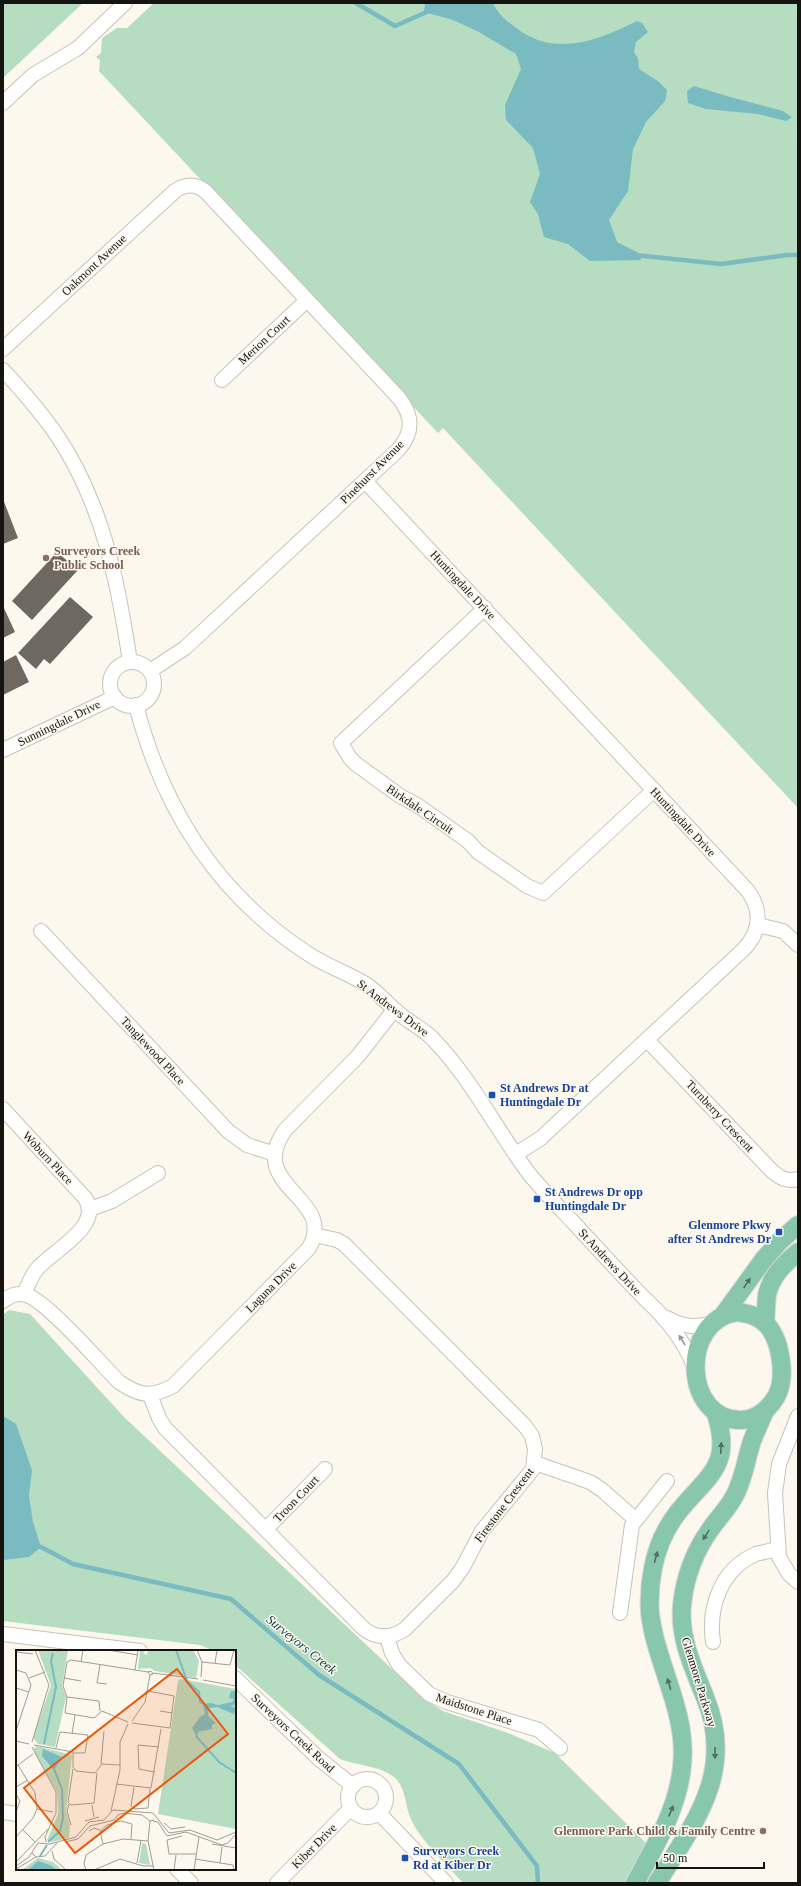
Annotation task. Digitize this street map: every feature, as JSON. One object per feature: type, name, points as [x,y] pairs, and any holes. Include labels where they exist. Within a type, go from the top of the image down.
[{"type":"main road","points":[[635,1883],[672,1810],[677,1795],[683,1765],[682,1732],[679,1717],[652,1623],[650,1600],[652,1572],[658,1548],[672,1521],[710,1477],[719,1460],[721,1438],[716,1414],[702,1395],[696,1377],[695,1368],[700,1340],[764,1259],[798,1225]]},
{"type":"main road","points":[[765,1323],[767,1294],[771,1284],[780,1269],[798,1252]]},
{"type":"main road","points":[[716,1414],[738,1420],[752,1418],[764,1413],[777,1396],[782,1377],[779,1351],[773,1336],[765,1323],[736,1312],[718,1319]]},
{"type":"main road","name":"Glenmore Parkway","points":[[656,1883],[702,1808],[711,1788],[715,1762],[715,1733],[710,1711],[692,1669],[686,1648],[682,1626],[684,1592],[690,1568],[698,1549],[735,1495],[742,1479],[752,1441],[764,1413]]},
{"type":"street","points":[[3,103],[33,75],[78,48],[125,3]]},
{"type":"street","name":"Pinehurst Avenue","points":[[150,671],[185,648],[365,481],[402,445],[409,427],[409,413],[399,398],[306,301],[206,192],[197,186],[188,185]]},
{"type":"street","name":"Oakmont Avenue","points":[[3,349],[175,191],[188,185]]},
{"type":"street","name":"Merion Court","points":[[222,380],[306,301]]},
{"type":"street","points":[[3,370],[33,402],[54,431],[73,463],[88,493],[100,522],[115,571],[130,662]]},
{"type":"street","name":"Huntingdale Drive","points":[[365,481],[748,891],[756,906],[758,925]]},
{"type":"street","name":"Birkdale Circuit","points":[[484,608],[341,742],[350,758],[400,796],[417,805],[455,832],[478,852],[527,886],[543,893],[654,790]]},
{"type":"street","points":[[130,662],[145,666],[150,671],[154,683],[151,695],[142,704],[136,706],[124,704],[115,697],[110,685],[111,678],[118,667],[130,662]]},
{"type":"street","name":"Sunningdale Drive","points":[[3,750],[115,697]]},
{"type":"street","name":"St Andrews Drive","points":[[136,706],[151,758],[167,795],[196,844],[224,880],[255,913],[290,941],[324,964],[366,984],[394,1010],[423,1029],[449,1057],[472,1088],[532,1176],[554,1202],[644,1298],[663,1316],[681,1338],[695,1368]]},
{"type":"street","points":[[516,1154],[541,1138],[744,949],[755,936],[758,925],[783,931],[798,945]]},
{"type":"street","name":"Tanglewood Place","points":[[41,931],[228,1131],[247,1145],[275,1154]]},
{"type":"street","points":[[314,1235],[314,1221],[309,1209],[282,1179],[276,1168],[275,1154],[277,1145],[285,1130],[358,1056],[394,1010]]},
{"type":"street","name":"Turnberry Crescent","points":[[647,1040],[772,1171],[791,1181],[798,1179]]},
{"type":"street","name":"Woburn Place","points":[[3,1109],[85,1198],[90,1208]]},
{"type":"street","points":[[24,1294],[36,1270],[86,1224],[90,1208],[112,1201],[158,1173]]},
{"type":"street","name":"Laguna Drive","points":[[150,1395],[161,1392],[173,1386],[304,1254],[312,1242],[314,1235]]},
{"type":"street","name":"Firestone Crescent","points":[[314,1235],[337,1240],[344,1244],[525,1426],[534,1441],[534,1463],[529,1475],[482,1531],[463,1567],[453,1581],[405,1629],[396,1634],[387,1636]]},
{"type":"street","points":[[3,1301],[14,1294],[24,1294],[44,1306],[119,1382],[138,1393],[150,1395],[159,1418],[165,1428],[266,1528],[364,1629],[376,1635],[387,1636]]},
{"type":"street","name":"St Andrews Drive","points":[[663,1316],[686,1326],[694,1327],[718,1319]]},
{"type":"street","points":[[798,1416],[776,1474],[775,1498],[779,1557],[786,1570],[798,1582]]},
{"type":"street","points":[[534,1463],[590,1482],[602,1490],[635,1519]]},
{"type":"street","name":"Troon Court","points":[[266,1528],[325,1469]]},
{"type":"street","points":[[620,1613],[630,1533],[635,1519],[667,1481]]},
{"type":"street","points":[[713,1642],[711,1618],[713,1608],[723,1584],[735,1569],[749,1558],[778,1549]]},
{"type":"street","points":[[3,1634],[132,1650]]},
{"type":"street","name":"Maidstone Place","points":[[387,1636],[394,1658],[399,1665],[429,1694],[447,1702],[539,1730],[560,1748]]},
{"type":"street","name":"Surveyors Creek Road","points":[[236,1679],[318,1758],[353,1786]]},
{"type":"street","points":[[369,1780],[380,1785],[386,1796],[386,1802],[380,1812],[375,1816],[359,1816],[351,1808],[348,1797],[353,1786],[358,1782],[369,1780]]},
{"type":"street","name":"Kiber Drive","points":[[277,1883],[351,1808]]},
{"type":"street","points":[[3,1812],[16,1814]]},
{"type":"street","points":[[380,1812],[446,1883]]},
{"type":"street","points":[[179,1870],[191,1883]]},
{"type":"green space","points":[[3,3],[83,3],[3,78]]},
{"type":"green space","points":[[154,3],[798,3],[798,808],[443,428],[438,433],[99,71],[100,60],[96,57],[101,53],[102,38],[117,28],[127,28]]},
{"type":"green space","points":[[9,1310],[30,1314],[123,1416],[424,1699],[443,1711],[508,1733],[555,1753],[646,1843],[627,1883],[463,1883],[420,1835],[411,1819],[405,1797],[398,1781],[388,1773],[381,1770],[340,1759],[236,1666],[236,1650],[212,1650],[200,1645],[3,1621],[3,1315]]},
{"type":"water","points":[[425,3],[493,3],[500,14],[515,27],[530,36],[545,42],[560,44],[591,40],[607,35],[637,21],[642,23],[648,32],[636,42],[634,52],[638,58],[639,69],[659,82],[667,90],[665,101],[646,122],[633,149],[628,191],[609,220],[617,242],[639,253],[641,260],[590,261],[568,244],[544,237],[538,214],[530,202],[540,174],[533,148],[506,120],[505,105],[521,69],[516,54],[479,32],[453,20],[424,12]]},
{"type":"water","points":[[694,86],[783,111],[792,117],[786,121],[758,114],[706,109],[688,103],[687,91]]},
{"type":"water","points":[[3,1416],[16,1424],[32,1470],[29,1496],[33,1522],[41,1547],[29,1557],[3,1560]]},
{"type":"building","points":[[3,499],[18,538],[3,544]]},
{"type":"building","points":[[57,552],[78,570],[32,620],[12,601]]},
{"type":"building","points":[[70,597],[93,617],[50,664],[44,659],[36,669],[18,653]]},
{"type":"building","points":[[3,606],[15,632],[3,638]]},
{"type":"building","points":[[16,655],[29,682],[3,695],[3,662]]},
{"type":"waterway","points":[[356,3],[395,26],[429,11]]},
{"type":"waterway","points":[[635,255],[721,264],[787,255],[798,255]]},
{"type":"waterway","name":"Surveyors Creek","points":[[37,1546],[73,1564],[231,1599],[319,1675],[459,1764],[537,1866],[538,1883]]},
{"type":"place","name":"Surveyors Creek Public School","points":[[46,558]]},
{"type":"place","name":"St Andrews Dr at Huntingdale Dr","points":[[492,1095]]},
{"type":"place","name":"St Andrews Dr opp Huntingdale Dr","points":[[537,1199]]},
{"type":"place","name":"Glenmore Pkwy after St Andrews Dr","points":[[779,1232]]},
{"type":"place","name":"Glenmore Park Child & Family Centre","points":[[763,1831]]},
{"type":"place","name":"Surveyors Creek Rd at Kiber Dr","points":[[405,1858]]}]
